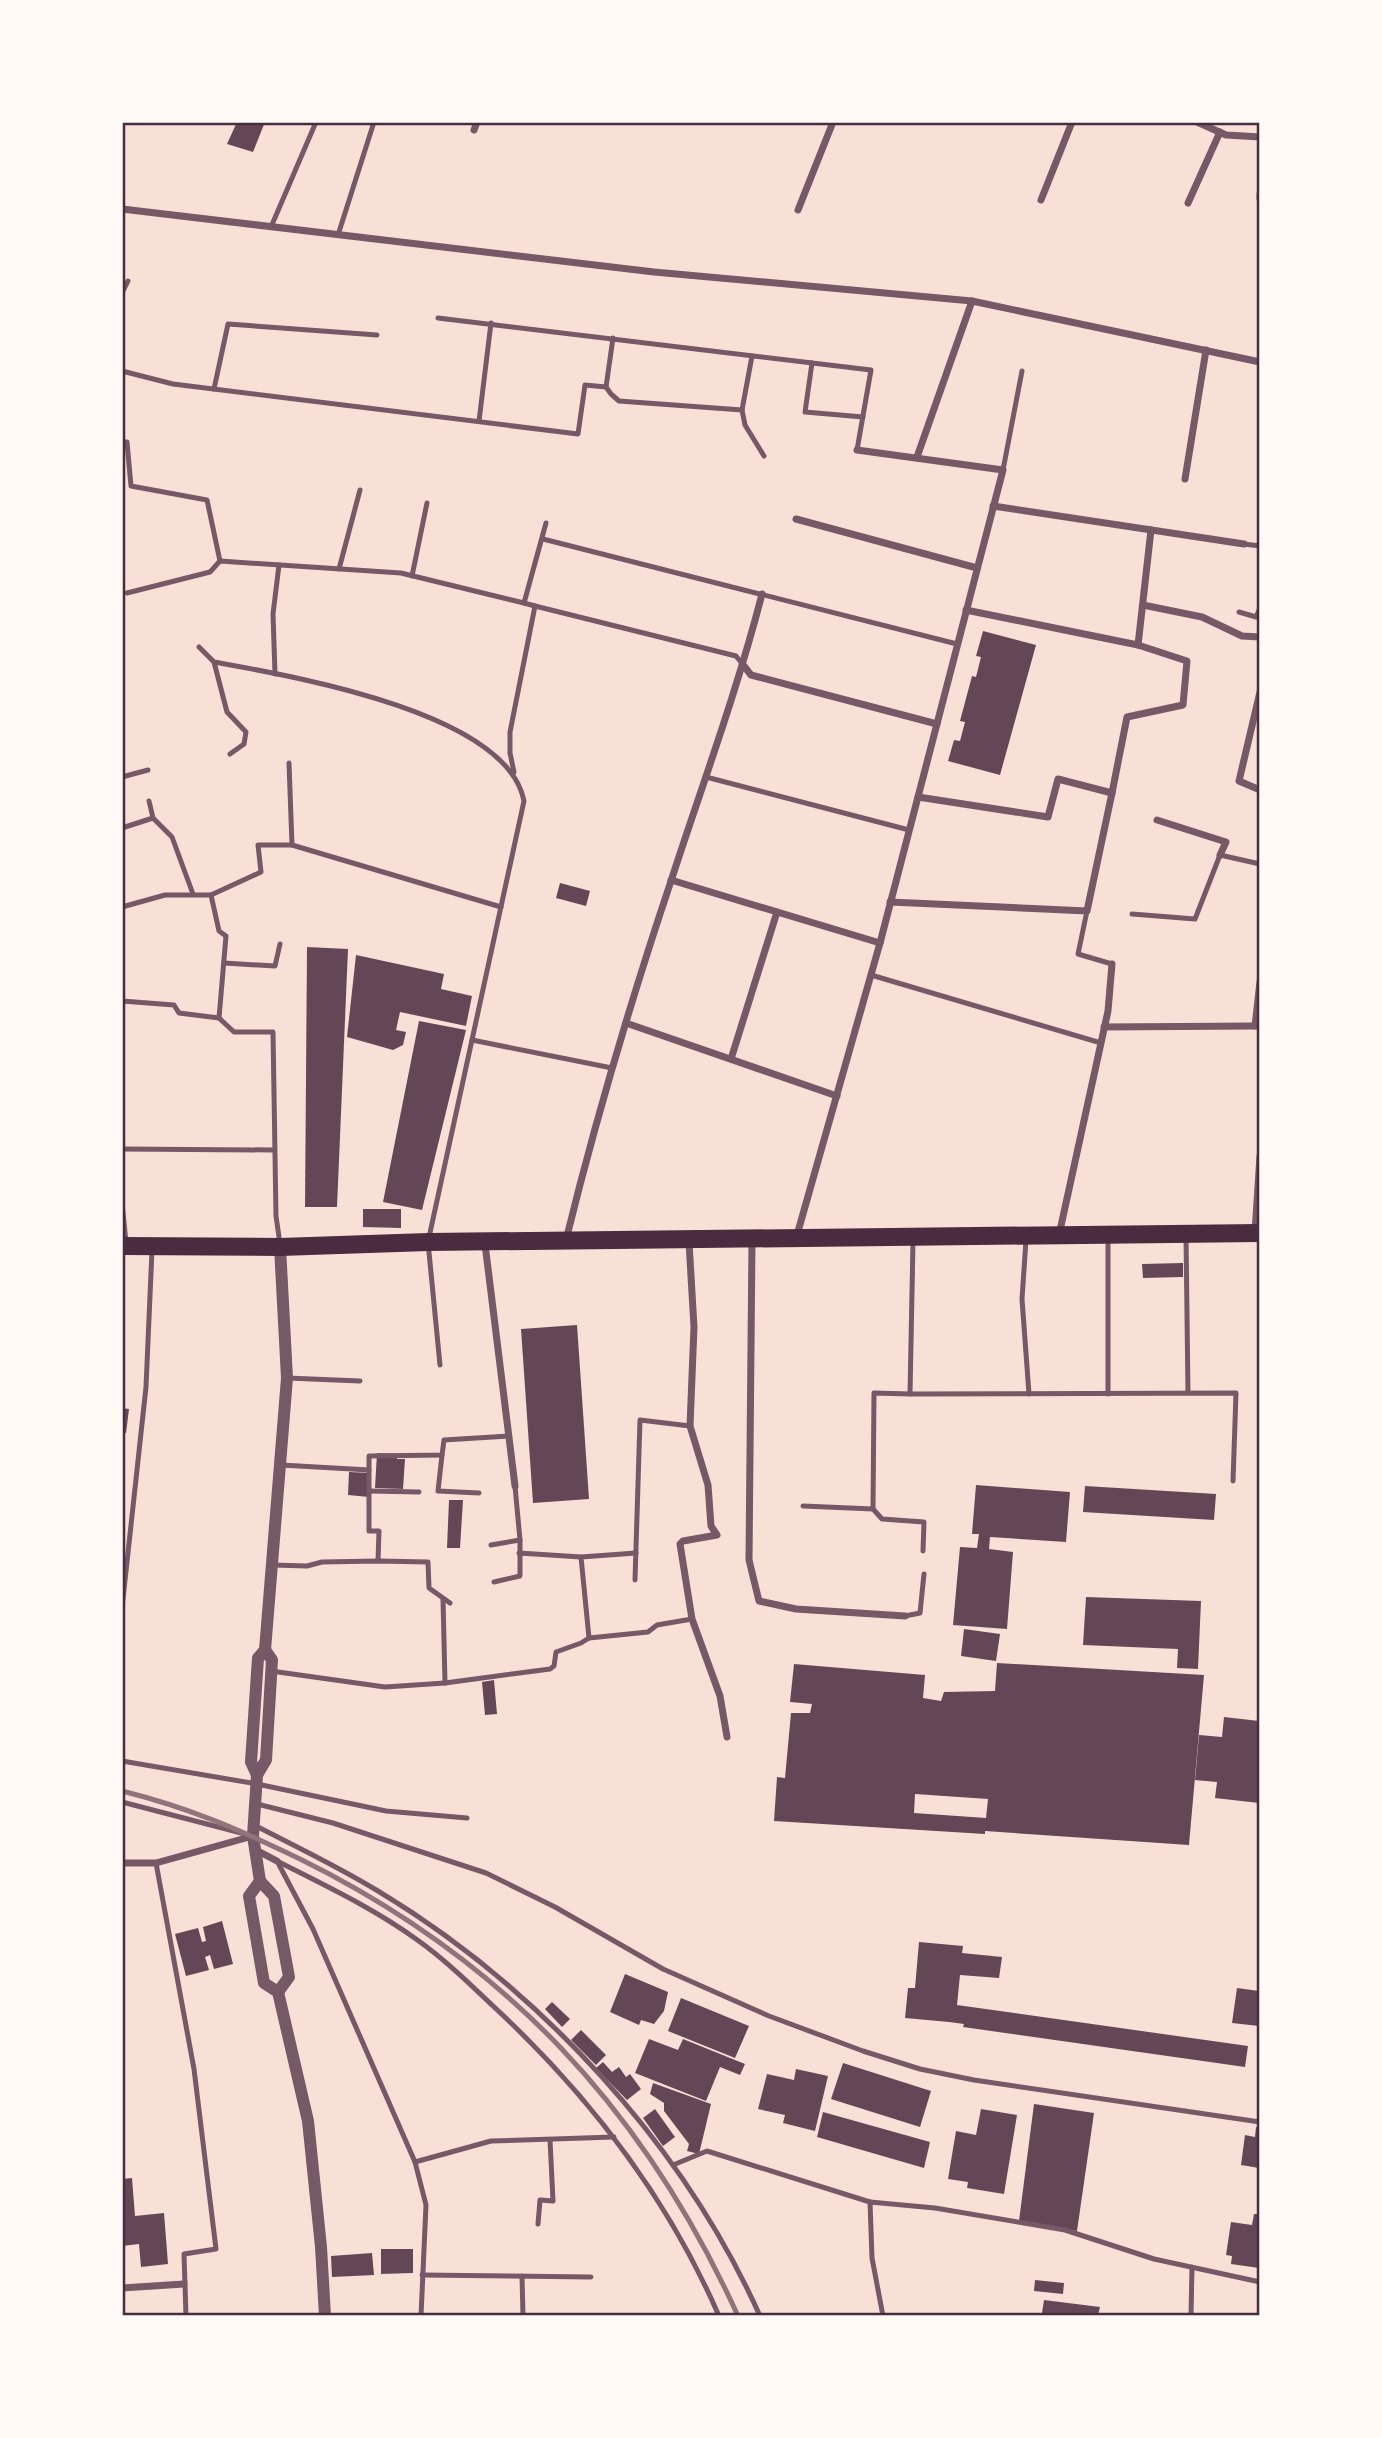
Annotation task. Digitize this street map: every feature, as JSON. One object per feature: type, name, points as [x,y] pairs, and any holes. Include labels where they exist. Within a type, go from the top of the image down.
[{"type":"main road","points":[[124,1247],[1257,1233]]},
{"type":"street","points":[[798,210],[833,122]]},
{"type":"street","points":[[1041,200],[1072,122]]},
{"type":"street","points":[[1197,122],[1226,135],[1259,137]]},
{"type":"street","points":[[1188,203],[1220,132]]},
{"type":"street","points":[[122,209],[654,272],[972,302],[1259,362]]},
{"type":"street","points":[[917,457],[972,302]]},
{"type":"street","points":[[1185,479],[1206,350]]},
{"type":"street","points":[[796,1239],[880,943],[1003,470],[858,450]]},
{"type":"street","points":[[993,506],[1244,544]]},
{"type":"street","points":[[796,519],[977,568]]},
{"type":"street","points":[[1138,645],[1151,530]]},
{"type":"street","points":[[565,1242],[612,1068],[671,880],[744,666],[762,594]]},
{"type":"street","points":[[1143,605],[1202,617],[1242,636],[1259,637]]},
{"type":"street","points":[[890,902],[1087,911],[1127,717],[1183,705],[1187,661],[1138,645],[966,610]]},
{"type":"street","points":[[744,666],[751,675],[937,724]]},
{"type":"street","points":[[1259,692],[1239,781],[1259,789]]},
{"type":"street","points":[[918,797],[1048,817],[1058,779],[1112,793]]},
{"type":"street","points":[[1157,820],[1226,842],[1220,855]]},
{"type":"street","points":[[671,880],[880,943]]},
{"type":"street","points":[[731,1059],[777,912]]},
{"type":"street","points":[[1059,1236],[1101,1043],[1112,964]]},
{"type":"street","points":[[1104,1027],[1257,1026],[1259,984]]},
{"type":"street","points":[[626,1023],[837,1096]]},
{"type":"street","points":[[1257,1233],[1259,1156]]},
{"type":"street","points":[[752,1240],[749,1560],[759,1601],[796,1609],[905,1616]]},
{"type":"street","points":[[689,1241],[694,1327],[690,1426],[708,1485],[711,1526],[716,1535],[683,1541],[680,1544],[692,1619],[720,1696],[727,1737]]},
{"type":"street","points":[[485,1242],[515,1486]]},
{"type":"street","points":[[257,1780],[251,1762],[258,1658],[265,1650],[287,1378],[280,1247]]},
{"type":"street","points":[[265,1650],[272,1660],[266,1760],[257,1780],[253,1830],[260,1881],[274,1896],[289,1977],[278,1992]]},
{"type":"street","points":[[122,1863],[156,1863],[253,1830]]},
{"type":"street","points":[[256,1850],[277,1861]]},
{"type":"street","points":[[260,1881],[249,1896],[264,1983],[278,1992],[308,2121],[325,2315]]},
{"type":"street","points":[[122,2288],[184,2284]]},
{"type":"lane","points":[[271,227],[316,122]]},
{"type":"lane","points":[[338,235],[374,122]]},
{"type":"lane","points":[[122,293],[128,281]]},
{"type":"lane","points":[[438,318],[871,370],[858,450]]},
{"type":"lane","points":[[479,421],[491,323]]},
{"type":"lane","points":[[214,389],[228,324],[377,335]]},
{"type":"lane","points":[[613,338],[606,387],[619,401],[742,410]]},
{"type":"lane","points":[[752,356],[742,410],[745,425],[764,456]]},
{"type":"lane","points":[[812,363],[805,412],[863,417]]},
{"type":"lane","points":[[1003,470],[1021,370]]},
{"type":"lane","points":[[122,371],[173,384],[578,434],[585,385],[606,387]]},
{"type":"lane","points":[[122,442],[127,442],[131,486],[207,500],[220,561]]},
{"type":"lane","points":[[339,569],[360,490]]},
{"type":"lane","points":[[412,576],[427,503]]},
{"type":"lane","points":[[524,603],[546,523]]},
{"type":"lane","points":[[542,539],[957,644]]},
{"type":"lane","points":[[1244,544],[1259,546]]},
{"type":"lane","points":[[220,561],[401,573],[736,656],[744,666]]},
{"type":"lane","points":[[127,593],[210,572],[220,561]]},
{"type":"lane","points":[[275,674],[273,614],[279,565]]},
{"type":"lane","points":[[515,776],[510,753],[510,732],[536,606]]},
{"type":"lane","points":[[1239,612],[1256,617],[1259,608]]},
{"type":"lane","points":[[199,647],[214,662],[227,712],[246,733],[243,744],[230,754]]},
{"type":"lane","points":[[214,662],[354,691],[443,723],[492,751],[515,776],[522,788],[524,802],[428,1242],[440,1365]]},
{"type":"lane","points":[[289,763],[292,845]]},
{"type":"lane","points":[[122,776],[148,770]]},
{"type":"lane","points":[[706,777],[909,830]]},
{"type":"lane","points":[[149,801],[153,818],[172,837],[193,894]]},
{"type":"lane","points":[[122,828],[153,818]]},
{"type":"lane","points":[[122,907],[165,895],[211,895],[261,872],[258,845],[292,845],[501,907]]},
{"type":"lane","points":[[1132,914],[1195,919],[1220,855],[1259,864]]},
{"type":"lane","points":[[211,895],[219,931],[226,936],[219,1018]]},
{"type":"lane","points":[[1087,911],[1079,954],[1112,964]]},
{"type":"lane","points":[[224,963],[275,966],[280,944]]},
{"type":"lane","points":[[871,975],[1101,1043]]},
{"type":"lane","points":[[122,1001],[174,1005],[179,1013],[219,1018],[234,1032],[273,1032],[276,1216],[280,1247]]},
{"type":"lane","points":[[472,1040],[612,1068]]},
{"type":"lane","points":[[122,1149],[274,1150]]},
{"type":"lane","points":[[122,1203],[124,1247]]},
{"type":"lane","points":[[1186,1234],[1188,1393]]},
{"type":"lane","points":[[1108,1235],[1108,1394]]},
{"type":"lane","points":[[1026,1236],[1022,1298],[1029,1394]]},
{"type":"lane","points":[[910,1394],[914,1238]]},
{"type":"lane","points":[[122,1608],[146,1387],[152,1247]]},
{"type":"lane","points":[[287,1378],[360,1381]]},
{"type":"lane","points":[[923,1551],[924,1522],[882,1519],[873,1509],[874,1394],[1236,1393],[1233,1480]]},
{"type":"lane","points":[[635,1580],[640,1420],[690,1426]]},
{"type":"lane","points":[[479,1493],[438,1491],[444,1440],[509,1436]]},
{"type":"lane","points":[[378,1561],[379,1531],[369,1531],[369,1456],[442,1455]]},
{"type":"lane","points":[[280,1465],[369,1470]]},
{"type":"lane","points":[[494,1582],[520,1576],[515,1486]]},
{"type":"lane","points":[[369,1491],[419,1492]]},
{"type":"lane","points":[[803,1506],[873,1509]]},
{"type":"lane","points":[[491,1545],[520,1540]]},
{"type":"lane","points":[[519,1553],[581,1557],[636,1553]]},
{"type":"lane","points":[[581,1557],[589,1638]]},
{"type":"lane","points":[[272,1565],[428,1562],[429,1588],[450,1603]]},
{"type":"lane","points":[[905,1616],[920,1614],[924,1574]]},
{"type":"lane","points":[[443,1599],[445,1683]]},
{"type":"lane","points":[[271,1671],[385,1687],[445,1683],[550,1669],[559,1650],[589,1638],[648,1632],[659,1624],[692,1619]]},
{"type":"lane","points":[[122,1760],[257,1780],[386,1811],[467,1818]]},
{"type":"lane","points":[[122,1802],[253,1830],[378,1891],[478,1960],[518,1993],[577,2050],[673,2165],[717,2230],[760,2315]]},
{"type":"lane","points":[[255,1804],[354,1829],[486,1873],[555,1907],[628,1951],[692,1983],[829,2040],[920,2069],[974,2080],[1259,2122]]},
{"type":"lane","points":[[277,1861],[349,1897],[416,1939],[468,1982],[523,2034],[581,2095],[614,2137],[699,2272],[719,2315]]},
{"type":"lane","points":[[277,1861],[313,1929],[415,2162],[426,2205],[421,2315]]},
{"type":"lane","points":[[156,1863],[194,2069],[216,2249],[184,2254],[186,2315]]},
{"type":"lane","points":[[415,2162],[491,2141],[614,2137]]},
{"type":"lane","points":[[538,2224],[540,2200],[553,2201],[550,2140]]},
{"type":"lane","points":[[673,2165],[707,2151],[870,2202],[934,2208],[1065,2230],[1154,2259],[1259,2282]]},
{"type":"lane","points":[[870,2202],[872,2258],[883,2315]]},
{"type":"lane","points":[[1191,2315],[1192,2267]]},
{"type":"lane","points":[[422,2274],[591,2277]]},
{"type":"lane","points":[[522,2276],[523,2315]]},
{"type":"building","points":[[237,122],[265,122],[253,152],[227,144]]},
{"type":"building","points":[[983,631],[1036,645],[1000,775],[948,761],[954,740],[960,741],[965,722],[960,721],[972,676],[976,677],[981,657],[976,656]]},
{"type":"building","points":[[560,883],[590,891],[586,906],[556,898]]},
{"type":"building","points":[[307,947],[348,949],[337,1207],[305,1207]]},
{"type":"building","points":[[356,955],[444,974],[441,989],[472,996],[466,1026],[400,1012],[396,1030],[406,1032],[403,1045],[393,1050],[347,1037]]},
{"type":"building","points":[[419,1021],[466,1030],[422,1210],[383,1202]]},
{"type":"building","points":[[363,1209],[401,1209],[401,1228],[363,1227]]},
{"type":"building","points":[[1183,1263],[1183,1277],[1143,1278],[1142,1264]]},
{"type":"building","points":[[577,1325],[589,1499],[533,1503],[521,1329]]},
{"type":"building","points":[[122,1408],[129,1409],[126,1433],[122,1433]]},
{"type":"building","points":[[377,1453],[397,1454],[397,1459],[405,1459],[403,1489],[375,1488]]},
{"type":"building","points":[[349,1472],[371,1473],[369,1497],[348,1495]]},
{"type":"building","points":[[976,1485],[1070,1492],[1066,1542],[990,1537],[989,1549],[1013,1552],[1007,1629],[953,1625],[960,1547],[977,1548],[979,1534],[972,1534]]},
{"type":"building","points":[[1085,1486],[1216,1494],[1214,1520],[1083,1512]]},
{"type":"building","points":[[449,1500],[463,1500],[460,1548],[447,1548]]},
{"type":"building","points":[[1086,1597],[1201,1601],[1198,1669],[1177,1668],[1178,1649],[1083,1645]]},
{"type":"building","points":[[964,1629],[1000,1634],[996,1661],[961,1656]]},
{"type":"building","points":[[997,1663],[1204,1675],[1189,1845],[985,1831],[985,1834],[774,1821],[777,1777],[785,1778],[791,1713],[810,1713],[812,1704],[790,1702],[794,1664],[925,1675],[923,1698],[941,1701],[944,1692],[995,1691]],"holes":[[[915,1794],[988,1799],[986,1818],[914,1813]]]},
{"type":"building","points":[[494,1680],[497,1714],[485,1715],[482,1682]]},
{"type":"building","points":[[1224,1717],[1259,1721],[1259,1803],[1215,1798],[1217,1782],[1195,1780],[1199,1735],[1222,1737]]},
{"type":"building","points":[[222,1921],[233,1964],[214,1969],[210,1955],[205,1957],[209,1970],[186,1976],[175,1934],[198,1928],[202,1942],[206,1941],[203,1927]]},
{"type":"building","points":[[919,1942],[963,1946],[962,1953],[1002,1957],[999,1978],[960,1975],[957,2005],[1248,2046],[1245,2067],[963,2027],[964,2024],[905,2018],[908,1988],[915,1988]]},
{"type":"building","points":[[625,1974],[668,1992],[664,2011],[654,2024],[641,2020],[639,2025],[610,2012]]},
{"type":"building","points":[[1237,1988],[1259,1991],[1259,2026],[1232,2023]]},
{"type":"building","points":[[681,1998],[749,2026],[735,2058],[668,2031]]},
{"type":"building","points":[[552,2002],[570,2019],[562,2027],[545,2009]]},
{"type":"building","points":[[581,2030],[606,2055],[596,2065],[571,2040]]},
{"type":"building","points":[[649,2039],[678,2050],[683,2039],[745,2064],[740,2075],[720,2067],[706,2101],[635,2073]]},
{"type":"building","points":[[603,2062],[612,2072],[619,2067],[626,2077],[630,2074],[641,2089],[627,2100],[596,2068]]},
{"type":"building","points":[[843,2063],[931,2091],[920,2127],[831,2099]]},
{"type":"building","points":[[796,2069],[828,2076],[815,2131],[783,2123],[785,2115],[758,2109],[767,2074],[794,2080]]},
{"type":"building","points":[[653,2083],[711,2104],[699,2154],[687,2151],[689,2144],[664,2111],[664,2103],[650,2094]]},
{"type":"building","points":[[1034,2104],[1094,2113],[1077,2231],[1019,2221]]},
{"type":"building","points":[[655,2109],[675,2137],[663,2146],[643,2118]]},
{"type":"building","points":[[981,2109],[1017,2115],[1004,2194],[967,2188],[968,2182],[948,2179],[956,2131],[976,2135]]},
{"type":"building","points":[[823,2112],[930,2142],[924,2168],[817,2137]]},
{"type":"building","points":[[1256,2127],[1259,2128],[1259,2168],[1241,2165],[1245,2135],[1255,2137]]},
{"type":"building","points":[[132,2178],[135,2216],[164,2213],[168,2264],[141,2267],[139,2244],[122,2246],[122,2179]]},
{"type":"building","points":[[1254,2214],[1259,2214],[1259,2268],[1231,2264],[1232,2256],[1226,2255],[1231,2222],[1252,2225]]},
{"type":"building","points":[[381,2249],[413,2249],[413,2273],[381,2274]]},
{"type":"building","points":[[372,2253],[374,2275],[332,2277],[331,2256]]},
{"type":"building","points":[[1035,2280],[1064,2283],[1063,2294],[1034,2291]]},
{"type":"building","points":[[1044,2300],[1100,2307],[1098,2315],[1042,2313]]},
{"type":"railway","points":[[122,1791],[213,1820],[300,1859],[374,1899],[442,1944],[504,1993],[561,2048],[612,2107],[659,2171],[701,2241],[738,2316]]}]
